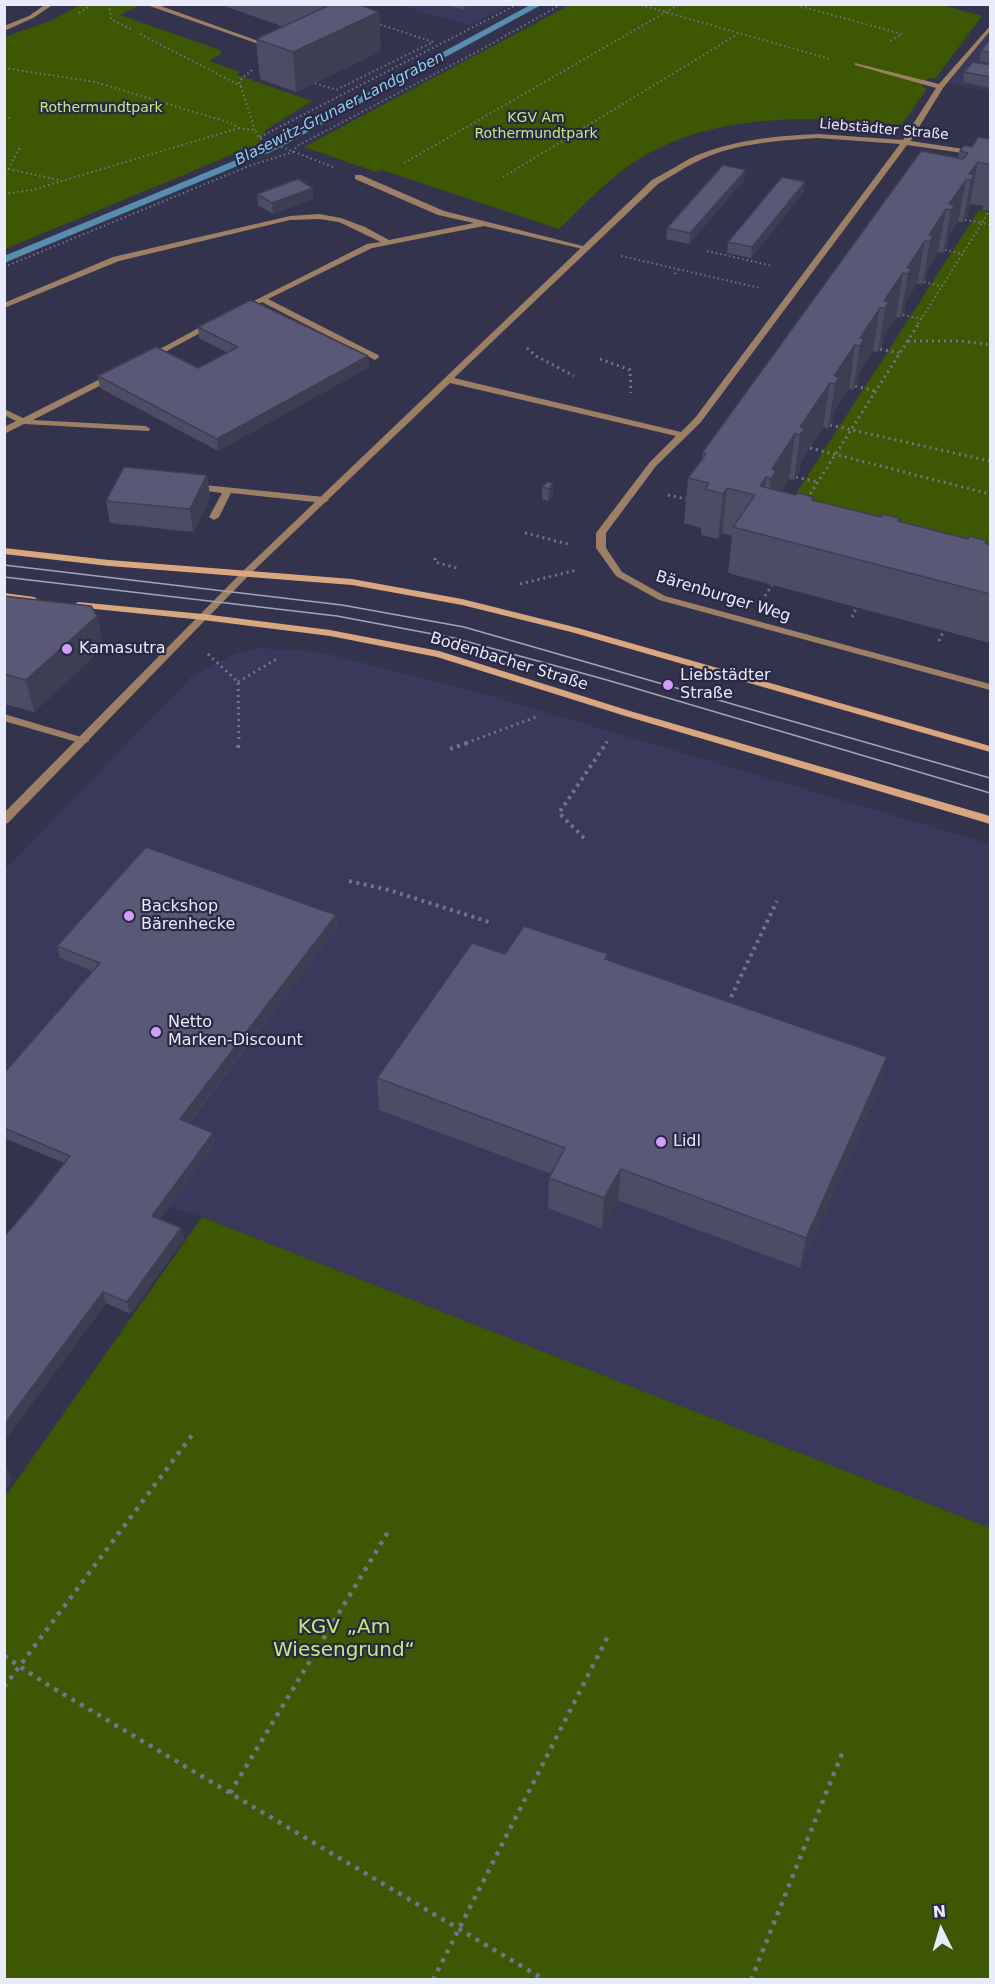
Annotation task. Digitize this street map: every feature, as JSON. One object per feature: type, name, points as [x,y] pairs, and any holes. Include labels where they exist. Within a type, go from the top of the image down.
[{"type":"street","points":[[4,29],[31,17],[51,4]]},
{"type":"street","points":[[147,4],[287,53]]},
{"type":"street","points":[[601,548],[602,533],[652,464],[698,420],[905,143],[940,87],[990,28]]},
{"type":"street","points":[[858,64],[940,87]]},
{"type":"street","name":"Liebstädter Straße","points":[[4,820],[84,741],[246,573],[450,381],[655,182],[679,165],[733,145],[763,139],[821,136],[905,143],[990,155]]},
{"type":"street","points":[[358,177],[441,213],[587,248]]},
{"type":"street","points":[[4,306],[117,259],[290,218],[316,215],[336,217],[387,242]]},
{"type":"street","points":[[231,315],[370,246],[482,224]]},
{"type":"street","points":[[262,299],[375,357]]},
{"type":"street","points":[[138,363],[221,320]]},
{"type":"street","points":[[4,431],[117,374]]},
{"type":"street","points":[[450,381],[683,435]]},
{"type":"street","points":[[4,411],[24,422],[147,429]]},
{"type":"street","points":[[181,486],[324,500]]},
{"type":"street","points":[[214,517],[228,490]]},
{"type":"street","name":"Bärenburger Weg","points":[[601,548],[619,574],[634,585],[662,598],[990,687]]},
{"type":"street","points":[[4,551],[109,563],[352,582],[462,602],[508,612],[990,749]]},
{"type":"street","points":[[4,596],[46,602]]},
{"type":"street","name":"Bodenbacher Straße","points":[[67,604],[203,617],[330,633],[438,654],[626,713],[990,820]]},
{"type":"street","points":[[4,717],[84,741]]},
{"type":"path","points":[[109,4],[111,19],[241,86]]},
{"type":"path","points":[[259,138],[518,4]]},
{"type":"path","points":[[4,267],[249,166],[293,152],[297,146],[475,53],[562,4]]},
{"type":"path","points":[[637,4],[854,66],[902,34],[792,4]]},
{"type":"path","points":[[372,182],[680,4]]},
{"type":"path","points":[[315,83],[336,90],[433,42],[371,21]]},
{"type":"path","points":[[502,177],[739,33]]},
{"type":"path","points":[[287,53],[253,69],[239,81],[259,138],[358,177]]},
{"type":"path","points":[[4,68],[95,82],[231,123],[239,128]]},
{"type":"path","points":[[4,117],[10,118]]},
{"type":"path","points":[[4,194],[32,190],[239,128],[255,130]]},
{"type":"path","points":[[21,146],[6,168],[61,181]]},
{"type":"path","points":[[806,500],[989,211]]},
{"type":"path","points":[[965,220],[990,225]]},
{"type":"path","points":[[587,248],[790,295]]},
{"type":"path","points":[[945,250],[963,254]]},
{"type":"path","points":[[707,251],[749,261]]},
{"type":"path","points":[[675,274],[679,269]]},
{"type":"path","points":[[924,282],[942,286]]},
{"type":"path","points":[[903,315],[922,319]]},
{"type":"path","points":[[503,329],[536,356],[579,379]]},
{"type":"path","points":[[907,341],[960,341],[990,345]]},
{"type":"path","points":[[880,349],[899,353]]},
{"type":"path","points":[[855,386],[875,391]]},
{"type":"path","points":[[621,392],[632,396]]},
{"type":"path","points":[[830,425],[990,461]]},
{"type":"path","points":[[810,448],[990,494]]},
{"type":"path","points":[[796,477],[818,482]]},
{"type":"path","points":[[660,493],[699,502]]},
{"type":"path","points":[[525,533],[577,546],[601,548]]},
{"type":"path","points":[[518,585],[609,561]]},
{"type":"path","points":[[208,654],[238,682],[240,730],[238,748]]},
{"type":"path","points":[[238,682],[280,656]]},
{"type":"path","points":[[450,748],[537,717]]},
{"type":"path","points":[[584,838],[559,813],[612,734]]},
{"type":"path","points":[[349,881],[389,890],[492,923]]},
{"type":"path","points":[[730,998],[777,901]]},
{"type":"path","points":[[4,1687],[192,1435]]},
{"type":"path","points":[[230,1793],[388,1532]]},
{"type":"path","points":[[433,1980],[609,1634]]},
{"type":"path","points":[[4,1656],[545,1980]]},
{"type":"path","points":[[751,1980],[843,1751]]},
{"type":"shaded area","points":[[399,5],[510,5],[469,25]]},
{"type":"shaded area","points":[[990,32],[990,91],[952,84],[949,81]]},
{"type":"shaded area","points":[[258,648],[320,652],[467,689],[990,844],[990,1528],[202,1217],[169,1207],[5,1138],[4,871],[192,676],[237,653]]},
{"type":"green space","name":"KGV Am Rothermundtpark","points":[[938,4],[982,16],[935,79],[929,78],[921,85],[927,89],[901,125],[796,119],[726,126],[693,135],[660,147],[620,172],[559,229],[382,170],[376,172],[304,147],[570,5]]},
{"type":"green space","name":"Rothermundtpark","points":[[80,5],[139,6],[120,15],[220,50],[221,54],[209,61],[240,72],[237,75],[312,101],[266,130],[258,144],[5,249],[5,37],[50,21]]},
{"type":"green space","points":[[979,210],[990,213],[990,589],[772,531]]},
{"type":"green space","name":"KGV „Am Wiesengrund“","points":[[202,1217],[990,1528],[990,1979],[5,1979],[5,1497]]},
{"type":"building","points":[[332,4],[357,4],[379,12],[293,52],[256,39]]},
{"type":"building","points":[[990,39],[990,52],[981,51]]},
{"type":"building","points":[[973,62],[990,65],[990,77],[964,72]]},
{"type":"building","points":[[978,137],[990,139],[990,165],[978,162],[969,174],[975,175],[971,180],[966,180],[949,204],[955,205],[951,210],[946,209],[929,235],[933,236],[930,242],[925,241],[907,268],[912,269],[908,274],[903,273],[884,301],[889,302],[885,308],[880,308],[860,338],[864,339],[860,346],[855,345],[834,376],[839,377],[835,384],[830,383],[800,427],[805,428],[800,435],[795,434],[772,469],[776,471],[771,479],[766,477],[760,486],[814,497],[812,500],[881,517],[882,514],[899,518],[898,521],[968,539],[969,536],[987,541],[985,543],[990,545],[990,594],[733,527],[755,495],[727,488],[723,494],[705,489],[709,483],[688,478],[706,454],[702,453],[921,151],[963,159],[968,153],[960,151],[964,145],[972,147]]},
{"type":"building","points":[[723,165],[746,170],[690,233],[667,228]]},
{"type":"building","points":[[782,177],[805,182],[752,247],[728,242]]},
{"type":"building","points":[[298,179],[313,188],[272,203],[257,194]]},
{"type":"building","points":[[251,300],[368,356],[217,439],[98,376],[156,347],[198,368],[238,347],[198,327]]},
{"type":"building","points":[[124,467],[207,475],[190,509],[106,501]]},
{"type":"building","points":[[547,482],[553,483],[549,489],[542,487]]},
{"type":"building","points":[[4,596],[91,606],[97,616],[26,680],[4,674]]},
{"type":"building","name":"Netto Marken-Discount","points":[[146,847],[336,915],[180,1119],[213,1133],[152,1216],[181,1228],[127,1302],[103,1292],[4,1425],[4,1237],[70,1156],[4,1128],[4,1073],[100,963],[57,946]]},
{"type":"building","name":"Lidl","points":[[524,926],[608,954],[605,959],[887,1057],[806,1238],[621,1169],[604,1198],[549,1178],[565,1148],[377,1078],[472,943],[505,954]]},
{"type":"waterway","name":"Blasewitz‐Grunaer Landgraben","points":[[4,260],[268,150],[539,4]]},
{"type":"tram line","points":[[4,565],[342,605],[464,627],[990,778]]},
{"type":"tram line","points":[[4,577],[337,616],[454,638],[607,680],[990,793]]},
{"type":"place","name":"Kamasutra","points":[[67,649]]},
{"type":"place","name":"Liebstädter Straße","points":[[668,685]]},
{"type":"place","name":"Backshop Bärenhecke","points":[[129,916]]},
{"type":"place","name":"Netto Marken-Discount","points":[[156,1032]]},
{"type":"place","name":"Lidl","points":[[661,1142]]}]
